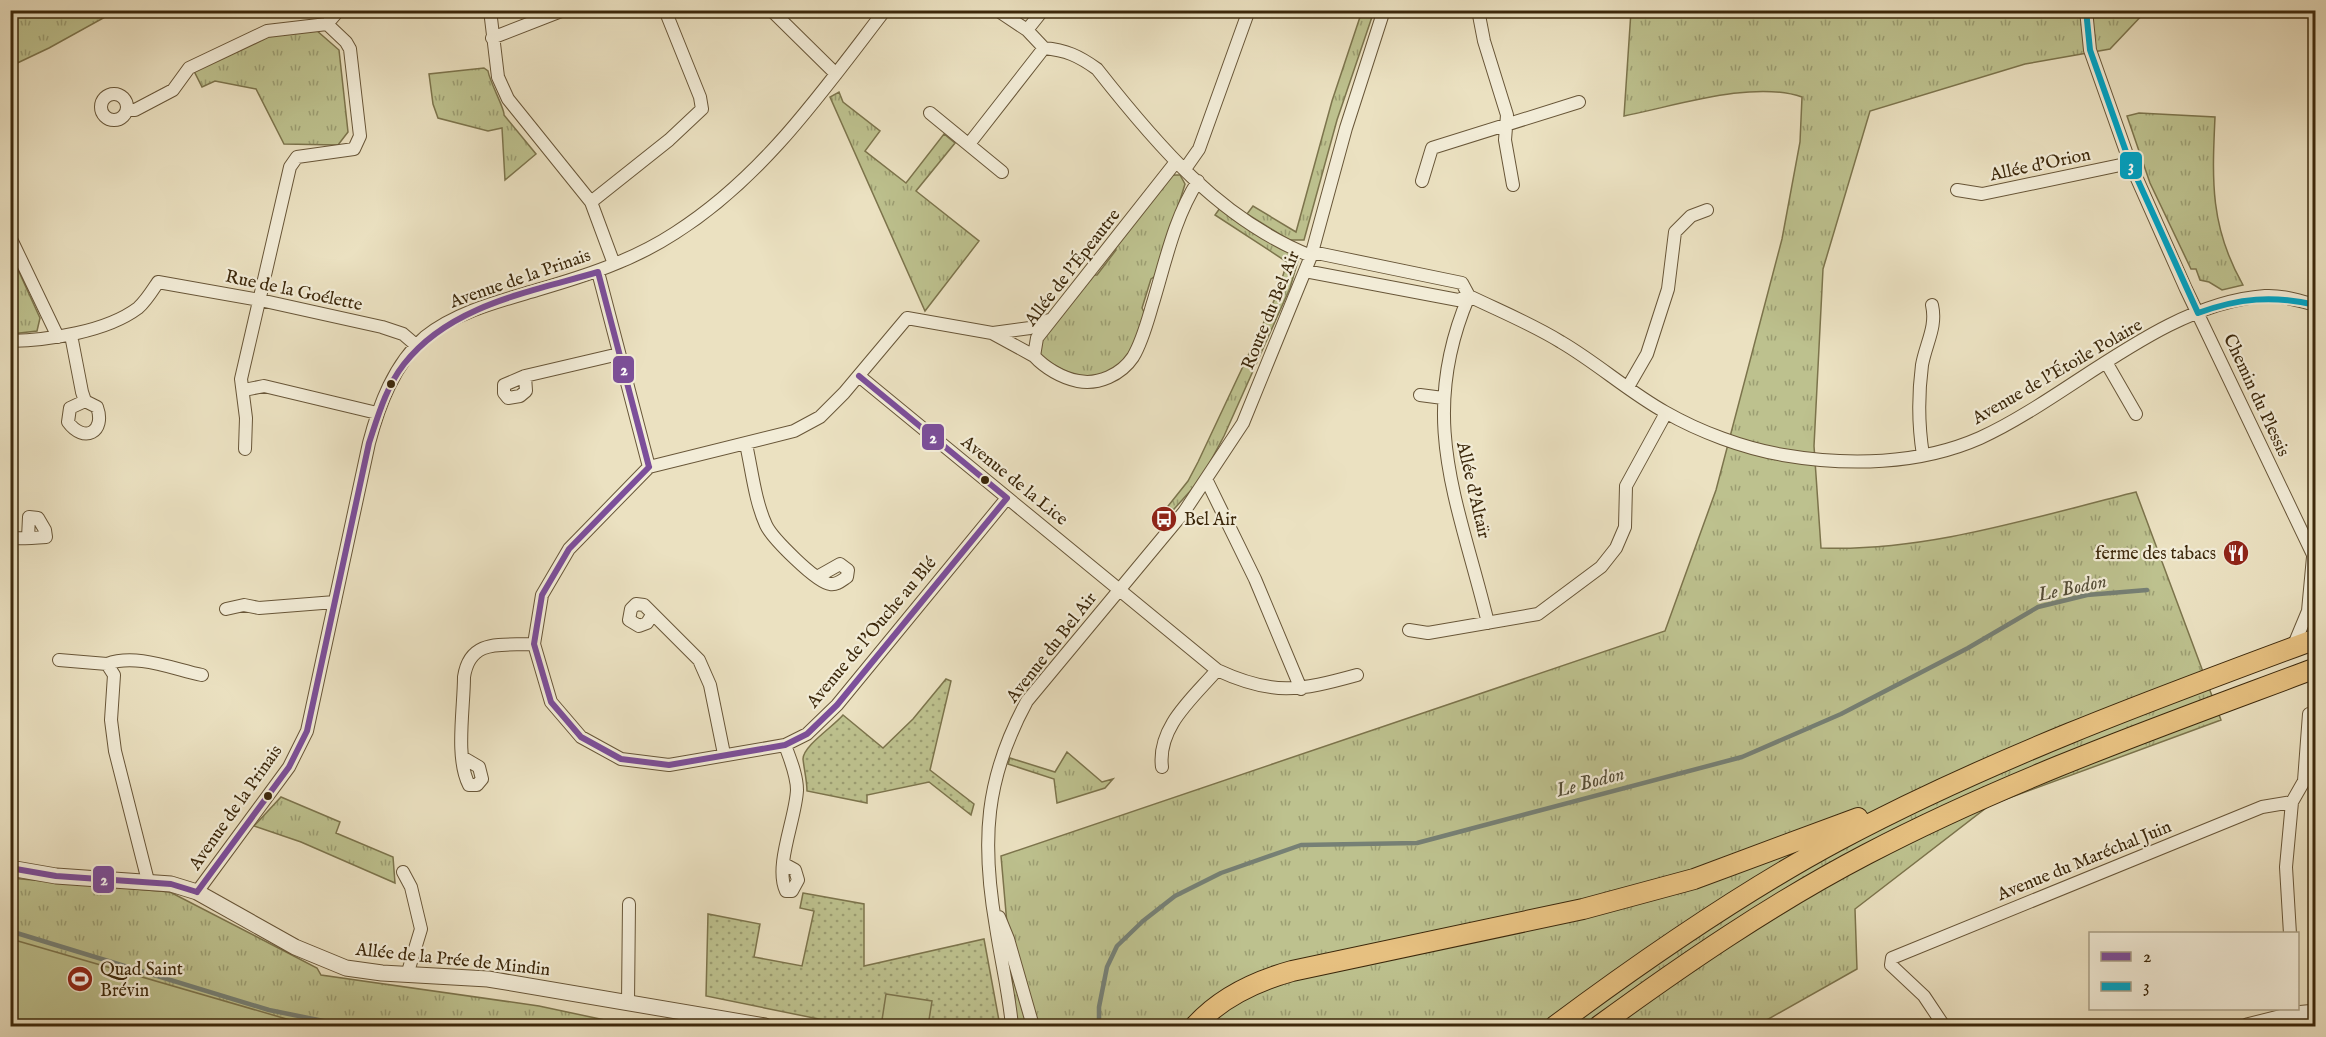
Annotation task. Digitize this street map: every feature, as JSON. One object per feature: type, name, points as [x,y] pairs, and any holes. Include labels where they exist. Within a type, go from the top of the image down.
[{"type":"highway","points":[[1555,1026],[1633,970],[1750,892],[1879,819],[2094,723],[2316,639]]},
{"type":"highway","points":[[1599,1026],[1643,994],[1822,879],[1921,827],[2067,763],[2316,668]]},
{"type":"highway","points":[[1195,1026],[1232,996],[1260,980],[1292,970],[1583,909],[1694,879],[1855,818],[1879,819]]},
{"type":"highway","points":[[1622,1026],[1643,994]]},
{"type":"street","points":[[127,110],[135,110],[173,90],[189,68],[267,31],[327,24],[339,10]]},
{"type":"street","points":[[490,10],[498,77],[508,99],[591,202],[614,264]]},
{"type":"street","points":[[492,38],[564,10]]},
{"type":"street","points":[[591,202],[669,141],[702,109],[700,97],[665,10]]},
{"type":"street","points":[[771,10],[836,74]]},
{"type":"street","name":"Avenue de la Prinais","points":[[198,892],[289,767],[307,730],[376,413],[397,373],[417,346],[448,321],[514,297],[598,272],[638,255],[675,233],[750,176],[776,148],[885,10]]},
{"type":"street","points":[[969,144],[1044,48],[1027,30],[997,10]]},
{"type":"street","points":[[1027,30],[1043,10]]},
{"type":"street","name":"Allée de l'Épeautre","points":[[1198,181],[1184,204],[1148,321],[1132,358],[1116,374],[1090,383],[1067,379],[1034,357],[1038,338],[1050,320],[1180,166],[1199,150],[1249,10]]},
{"type":"street","name":"Route du Bel Air","points":[[1119,589],[1207,481],[1243,423],[1312,254],[1346,129],[1384,10]]},
{"type":"street","points":[[1478,10],[1484,41],[1507,115],[1504,140],[1513,185]]},
{"type":"street","name":"Chemin du Plessis","points":[[2086,10],[2090,50],[2130,163],[2314,559]]},
{"type":"street","points":[[245,449],[242,379],[292,161],[297,158],[354,148],[359,144],[350,49],[327,24]]},
{"type":"street","name":"Avenue de l'Étoile Polaire","points":[[1044,48],[1063,50],[1081,57],[1097,69],[1180,166],[1254,227],[1312,254],[1462,283],[1470,296],[1560,341],[1666,413],[1710,433],[1780,455],[1857,462],[1923,455],[1952,449],[1980,438],[2147,338],[2198,313],[2228,302],[2266,296],[2315,302]]},
{"type":"street","points":[[1422,181],[1432,148],[1579,102]]},
{"type":"street","points":[[930,112],[1002,172]]},
{"type":"street","name":"Allée d'Orion","points":[[1957,190],[1982,194],[2130,163]]},
{"type":"street","points":[[1628,387],[1647,354],[1668,289],[1675,232],[1691,216],[1707,210]]},
{"type":"street","points":[[10,237],[64,336],[85,401]]},
{"type":"street","name":"Avenue de l'Étoile Polaire","points":[[1305,271],[1458,300],[1470,296]]},
{"type":"street","points":[[598,272],[649,467],[794,431],[820,417],[859,376],[907,318],[992,333],[1021,330],[1050,320]]},
{"type":"street","name":"Rue de la Goélette","points":[[64,336],[108,323],[137,309],[158,282],[260,300],[382,327],[403,334],[417,346]]},
{"type":"street","name":"Allée d'Altaïr","points":[[1470,296],[1455,328],[1443,398],[1443,431],[1448,475],[1488,623]]},
{"type":"street","points":[[1923,455],[1918,401],[1923,362],[1935,321],[1932,305]]},
{"type":"street","points":[[992,333],[1034,357]]},
{"type":"street","points":[[10,341],[64,336]]},
{"type":"street","points":[[525,376],[619,354]]},
{"type":"street","points":[[2106,362],[2136,414]]},
{"type":"street","name":"Avenue de la Lice","points":[[859,376],[1217,670],[1264,688],[1301,689],[1357,675]]},
{"type":"street","points":[[244,390],[264,386],[376,413]]},
{"type":"street","points":[[1420,395],[1443,398]]},
{"type":"street","points":[[1409,630],[1428,633],[1538,614],[1601,567],[1616,548],[1625,527],[1626,486],[1666,413]]},
{"type":"street","points":[[746,444],[766,526],[776,540],[817,576]]},
{"type":"street","name":"Avenue de l'Ouche au Blé","points":[[649,467],[561,559],[542,595],[534,644],[551,702],[581,737],[621,759],[669,765],[785,745],[807,734],[837,705],[1007,498]]},
{"type":"street","points":[[1207,481],[1256,579],[1301,689]]},
{"type":"street","points":[[10,538],[28,538]]},
{"type":"street","points":[[2293,647],[2308,611],[2314,559]]},
{"type":"street","name":"Avenue du Bel Air","points":[[1012,1026],[994,904],[987,819],[992,789],[1010,732],[1027,701],[1119,589]]},
{"type":"street","points":[[226,609],[244,605],[259,608],[335,602]]},
{"type":"street","points":[[652,615],[699,660],[710,685],[724,754]]},
{"type":"street","points":[[462,757],[466,664],[480,648],[534,644]]},
{"type":"street","points":[[59,660],[107,664],[118,660],[139,661],[202,675]]},
{"type":"street","points":[[107,664],[114,675],[111,720],[115,751],[148,881]]},
{"type":"street","points":[[1162,766],[1160,752],[1166,731],[1217,670]]},
{"type":"street","points":[[2290,932],[2286,867],[2292,802],[2304,781],[2309,714]]},
{"type":"street","points":[[784,864],[797,789],[785,745]]},
{"type":"street","name":"Avenue du Maréchal Juin","points":[[1944,1026],[1924,996],[1892,965],[1892,958],[2262,807],[2292,802]]},
{"type":"street","name":"Allée de la Prée de Mindin","points":[[10,868],[56,876],[148,881],[171,884],[198,892],[295,947],[346,968],[407,975],[488,979],[765,1026]]},
{"type":"street","points":[[403,872],[411,887],[421,929],[407,975]]},
{"type":"street","points":[[628,904],[628,1002]]},
{"type":"street","name":"Avenue du Bel Air","points":[[994,904],[1008,939],[1033,1026]]},
{"type":"street","points":[[2247,1026],[2316,1011]]},
{"type":"green space","points":[[11,10],[116,11],[11,66]]},
{"type":"green space","points":[[1362,11],[1374,11],[1337,120],[1304,240],[1289,240],[1247,214],[1253,206],[1296,232],[1332,101]]},
{"type":"green space","points":[[1631,11],[2146,11],[2110,49],[2025,64],[1870,111],[1823,269],[1814,446],[1821,548],[1861,548],[1940,539],[2019,522],[2136,492],[2221,720],[1990,805],[1855,909],[1857,969],[1756,1026],[1016,1026],[1001,856],[1665,631],[1716,490],[1782,239],[1800,142],[1802,97],[1761,91],[1738,93],[1714,96],[1624,116]]},
{"type":"green space","points":[[316,30],[339,50],[348,132],[338,145],[284,144],[256,89],[215,81],[202,87],[194,71],[267,35]]},
{"type":"green space","points":[[484,68],[488,71],[504,115],[536,154],[505,180],[502,128],[488,131],[438,118],[433,104],[429,74]]},
{"type":"green space","points":[[839,92],[843,102],[880,131],[865,151],[906,183],[944,134],[955,143],[916,191],[979,241],[925,311],[830,97]]},
{"type":"green space","points":[[2139,113],[2215,117],[2213,162],[2219,223],[2232,264],[2243,285],[2222,290],[2209,282],[2200,280],[2196,269],[2191,269],[2150,183],[2127,116]]},
{"type":"green space","points":[[1171,175],[1180,175],[1185,184],[1157,275],[1151,279],[1142,308],[1145,314],[1131,353],[1117,367],[1106,374],[1095,377],[1084,377],[1063,370],[1041,356],[1039,344],[1091,275],[1097,275],[1116,250],[1115,244]]},
{"type":"green space","points":[[1220,208],[1300,254],[1290,288],[1224,436],[1201,479],[1157,528],[1153,525],[1188,481],[1198,462],[1278,292],[1287,262],[1215,215]]},
{"type":"green space","points":[[10,252],[40,318],[37,331],[11,334]]},
{"type":"green space","points":[[946,679],[951,681],[930,770],[974,804],[971,815],[929,782],[867,795],[867,803],[807,791],[804,754],[813,742],[843,715],[883,748],[913,719]]},
{"type":"green space","points":[[1067,752],[1102,782],[1113,779],[1105,788],[1057,803],[1054,779],[1008,764],[1010,758],[1055,772]]},
{"type":"green space","points":[[281,797],[340,822],[336,833],[393,857],[395,883],[301,842],[254,826]]},
{"type":"green space","points":[[10,878],[170,892],[317,968],[321,975],[539,1006],[633,1026],[11,1026]]},
{"type":"green space","points":[[803,893],[864,904],[864,966],[984,939],[1000,1026],[853,1026],[706,996],[708,914],[760,924],[754,957],[802,966],[814,911],[800,908]]},
{"type":"green space","name":"Quad Saint Brévin","points":[[11,939],[290,1020],[324,1026],[11,1026]]},
{"type":"green space","points":[[886,994],[932,1001],[928,1026],[882,1020]]},
{"type":"waterway","name":"Le Bodon","points":[[1099,1026],[1099,1007],[1107,967],[1117,946],[1143,921],[1175,896],[1221,873],[1301,845],[1417,843],[1742,757],[1841,714],[1968,648],[2038,607],[2087,595],[2147,590]]},
{"type":"waterway","points":[[10,931],[269,1010],[348,1026]]},
{"type":"transit line","name":"3","points":[[2086,10],[2090,50],[2130,163],[2198,313]]},
{"type":"transit line","name":"2","points":[[598,272],[649,467]]},
{"type":"transit line","name":"2","points":[[197,892],[289,767],[307,731],[369,443],[392,382],[404,364],[423,344],[468,314],[519,294],[598,272]]},
{"type":"transit line","name":"3","points":[[2198,313],[2228,304],[2256,300],[2285,300],[2316,305]]},
{"type":"transit line","name":"2","points":[[859,376],[1007,498]]},
{"type":"transit line","name":"2","points":[[649,467],[569,549],[542,595],[534,644],[551,702],[581,737],[621,759],[669,765],[785,745],[807,734],[837,705],[1007,498]]},
{"type":"transit line","name":"2","points":[[10,868],[56,876],[171,884],[197,892]]},
{"type":"place","name":"Bel Air","points":[[1164,519]]},
{"type":"place","name":"ferme des tabacs","points":[[2236,553]]},
{"type":"place","name":"Quad Saint Brévin","points":[[80,979]]}]
